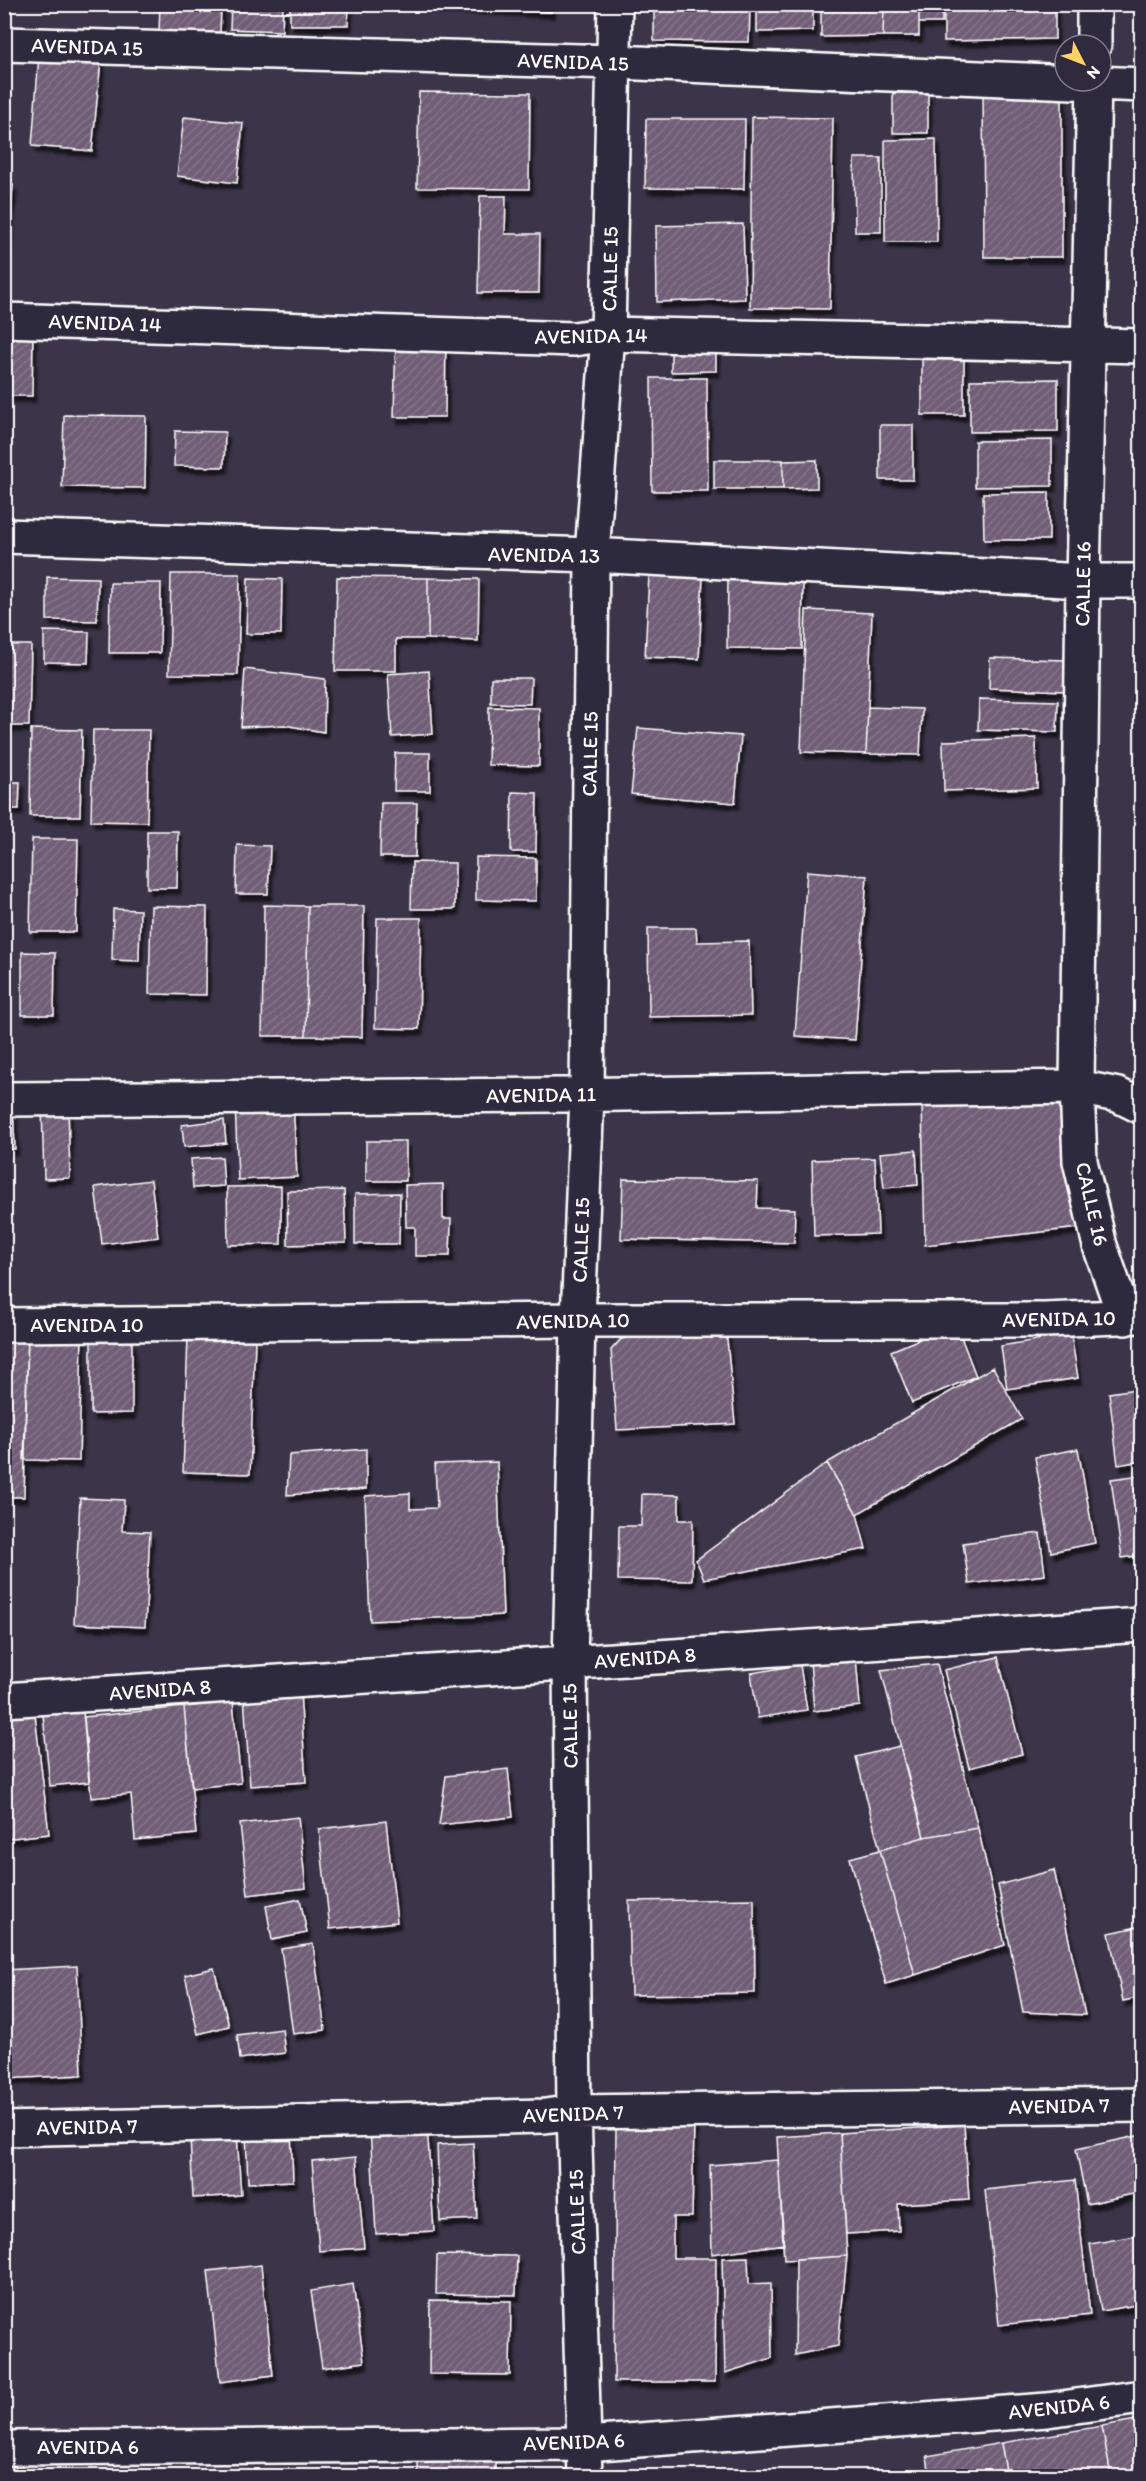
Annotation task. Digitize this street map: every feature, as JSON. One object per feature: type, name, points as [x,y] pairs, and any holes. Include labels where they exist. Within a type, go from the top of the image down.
[{"type":"street","name":"CALLE 15","points":[[585,2476],[574,2112],[570,1663],[586,1095],[592,555],[608,334],[615,4]]},
{"type":"street","points":[[1094,4],[1094,33]]},
{"type":"street","name":"AVENIDA 15","points":[[4,44],[615,62],[1053,80]]},
{"type":"street","name":"AVENIDA 15","points":[[1113,83],[1142,85]]},
{"type":"street","name":"CALLE 16","points":[[1094,93],[1083,581],[1077,1087],[1080,1161],[1100,1246],[1133,1317]]},
{"type":"street","name":"AVENIDA 14","points":[[4,320],[574,339],[608,334],[1142,346]]},
{"type":"street","name":"AVENIDA 13","points":[[4,536],[592,555],[1083,581],[1142,581]]},
{"type":"street","points":[[1077,1087],[1118,1095],[1142,1107]]},
{"type":"street","name":"AVENIDA 11","points":[[4,1099],[586,1095],[1077,1087]]},
{"type":"street","name":"AVENIDA 10","points":[[4,1325],[578,1320],[1045,1320],[1133,1317]]},
{"type":"street","name":"AVENIDA 8","points":[[4,1700],[1142,1626]]},
{"type":"street","name":"AVENIDA 7","points":[[4,2129],[545,2116],[574,2112],[1142,2105]]},
{"type":"street","name":"AVENIDA 6","points":[[4,2448],[585,2444],[1047,2410],[1142,2397]]},
{"type":"building","points":[[160,4],[221,4],[220,36],[159,33]]},
{"type":"building","points":[[231,4],[283,4],[282,31],[230,29]]},
{"type":"building","points":[[290,4],[349,4],[348,25],[290,25]]},
{"type":"building","points":[[396,4],[552,4],[551,12]]},
{"type":"building","points":[[654,4],[750,4],[749,42],[654,41]]},
{"type":"building","points":[[757,4],[813,4],[813,31],[757,32]]},
{"type":"building","points":[[821,4],[884,4],[883,36],[821,37]]},
{"type":"building","points":[[884,4],[919,4],[919,36],[883,36]]},
{"type":"building","points":[[919,4],[942,4],[942,23],[919,23]]},
{"type":"building","points":[[944,4],[1055,4],[1053,39],[944,41]]},
{"type":"building","points":[[39,55],[101,60],[92,151],[32,146]]},
{"type":"building","points":[[1053,83],[1053,93],[1062,93],[1062,257],[984,257],[983,84]]},
{"type":"building","points":[[419,92],[530,93],[529,189],[417,188]]},
{"type":"building","points":[[893,93],[928,93],[928,133],[893,133]]},
{"type":"building","points":[[184,117],[243,123],[237,183],[177,176]]},
{"type":"building","points":[[752,117],[833,118],[830,309],[750,308]]},
{"type":"building","points":[[646,119],[745,119],[744,189],[645,188]]},
{"type":"building","points":[[936,139],[937,242],[885,242],[885,140]]},
{"type":"building","points":[[854,158],[881,158],[881,232],[855,232]]},
{"type":"building","points":[[1140,160],[1142,160],[1142,216],[1139,216]]},
{"type":"building","points":[[4,184],[13,185],[5,269],[4,269]]},
{"type":"building","points":[[480,196],[506,196],[505,234],[540,234],[539,293],[478,293]]},
{"type":"building","points":[[743,224],[745,299],[657,302],[656,226]]},
{"type":"building","points":[[396,331],[446,331],[445,417],[394,417]]},
{"type":"building","points":[[4,333],[33,334],[32,396],[4,396]]},
{"type":"building","points":[[716,345],[716,371],[671,372],[671,346]]},
{"type":"building","points":[[922,355],[964,355],[964,415],[922,415]]},
{"type":"building","points":[[651,378],[707,378],[708,491],[652,491]]},
{"type":"building","points":[[1058,379],[1058,431],[970,432],[970,380]]},
{"type":"building","points":[[64,415],[146,416],[145,488],[62,487]]},
{"type":"building","points":[[880,425],[913,425],[913,480],[880,480]]},
{"type":"building","points":[[175,431],[225,432],[224,467],[174,466]]},
{"type":"building","points":[[1052,440],[1052,486],[975,487],[975,441]]},
{"type":"building","points":[[714,460],[783,460],[783,489],[714,489]]},
{"type":"building","points":[[817,460],[817,488],[783,489],[783,461]]},
{"type":"building","points":[[1049,492],[1049,540],[984,540],[983,493]]},
{"type":"building","points":[[4,566],[7,566],[5,640],[4,640]]},
{"type":"building","points":[[171,574],[240,574],[238,675],[169,674]]},
{"type":"building","points":[[649,574],[703,576],[699,659],[645,657]]},
{"type":"building","points":[[47,577],[98,578],[97,621],[47,620]]},
{"type":"building","points":[[337,577],[428,578],[428,639],[396,639],[396,671],[335,671]]},
{"type":"building","points":[[248,578],[282,579],[281,634],[246,634]]},
{"type":"building","points":[[428,578],[479,579],[478,641],[428,639]]},
{"type":"building","points":[[728,578],[803,580],[802,649],[727,648]]},
{"type":"building","points":[[110,583],[161,583],[160,653],[109,653]]},
{"type":"building","points":[[806,610],[872,613],[866,754],[801,752]]},
{"type":"building","points":[[44,631],[89,632],[88,663],[44,662]]},
{"type":"building","points":[[4,645],[31,645],[29,726],[4,726]]},
{"type":"building","points":[[990,658],[1067,660],[1066,691],[989,688]]},
{"type":"building","points":[[245,669],[325,679],[324,732],[284,725],[241,727]]},
{"type":"building","points":[[429,671],[433,734],[392,737],[388,674]]},
{"type":"building","points":[[491,678],[531,678],[530,704],[491,703]]},
{"type":"building","points":[[979,699],[1058,701],[1057,732],[978,730]]},
{"type":"building","points":[[489,707],[539,708],[539,766],[488,765]]},
{"type":"building","points":[[868,707],[922,709],[920,755],[866,754]]},
{"type":"building","points":[[638,728],[741,736],[735,803],[631,794]]},
{"type":"building","points":[[31,729],[82,730],[80,816],[30,816]]},
{"type":"building","points":[[93,730],[149,730],[147,822],[91,821]]},
{"type":"building","points":[[1036,738],[1037,788],[944,791],[943,741]]},
{"type":"building","points":[[1138,751],[1142,751],[1142,789],[1140,789]]},
{"type":"building","points":[[395,753],[430,753],[430,791],[394,791]]},
{"type":"building","points":[[4,782],[20,782],[19,809],[4,809]]},
{"type":"building","points":[[512,792],[537,793],[536,852],[511,852]]},
{"type":"building","points":[[381,803],[417,803],[415,857],[380,857]]},
{"type":"building","points":[[147,831],[178,831],[177,888],[147,888]]},
{"type":"building","points":[[32,839],[78,839],[76,932],[30,932]]},
{"type":"building","points":[[237,845],[270,846],[268,894],[236,894]]},
{"type":"building","points":[[476,857],[536,858],[536,901],[476,900]]},
{"type":"building","points":[[412,862],[455,863],[455,909],[411,909]]},
{"type":"building","points":[[807,871],[867,876],[855,1040],[795,1036]]},
{"type":"building","points":[[264,905],[308,906],[306,1036],[262,1036]]},
{"type":"building","points":[[151,906],[207,907],[206,995],[149,994]]},
{"type":"building","points":[[308,906],[364,906],[362,1037],[306,1036]]},
{"type":"building","points":[[113,909],[140,910],[139,961],[112,960]]},
{"type":"building","points":[[377,918],[421,918],[419,1029],[375,1028]]},
{"type":"building","points":[[648,928],[696,928],[697,942],[749,941],[751,1015],[649,1017]]},
{"type":"building","points":[[22,952],[55,953],[54,1015],[22,1015]]},
{"type":"building","points":[[293,1100],[297,1177],[238,1180],[235,1102]]},
{"type":"building","points":[[1071,1100],[1079,1228],[925,1245],[922,1105]]},
{"type":"building","points":[[4,1106],[13,1106],[15,1149],[4,1150]]},
{"type":"building","points":[[68,1106],[70,1178],[44,1179],[42,1107]]},
{"type":"building","points":[[224,1120],[226,1143],[184,1147],[182,1125]]},
{"type":"building","points":[[366,1141],[406,1141],[406,1181],[366,1181]]},
{"type":"building","points":[[916,1150],[918,1185],[884,1188],[880,1153]]},
{"type":"building","points":[[222,1157],[224,1186],[193,1188],[191,1159]]},
{"type":"building","points":[[875,1158],[878,1234],[814,1236],[812,1160]]},
{"type":"building","points":[[623,1179],[758,1181],[757,1208],[795,1209],[794,1243],[621,1239]]},
{"type":"building","points":[[151,1180],[158,1237],[102,1244],[95,1187]]},
{"type":"building","points":[[443,1184],[443,1219],[451,1219],[450,1256],[415,1256],[415,1227],[406,1227],[405,1185]]},
{"type":"building","points":[[281,1186],[281,1244],[228,1245],[227,1187]]},
{"type":"building","points":[[344,1190],[346,1243],[288,1245],[287,1191]]},
{"type":"building","points":[[400,1193],[399,1244],[355,1244],[355,1194]]},
{"type":"building","points":[[956,1324],[976,1376],[912,1403],[891,1351]]},
{"type":"building","points":[[726,1329],[735,1424],[617,1430],[611,1350],[621,1339]]},
{"type":"building","points":[[4,1334],[28,1334],[24,1497],[4,1497]]},
{"type":"building","points":[[28,1334],[82,1335],[79,1461],[24,1460]]},
{"type":"building","points":[[1071,1334],[1078,1378],[1007,1389],[1001,1346]]},
{"type":"building","points":[[188,1337],[255,1340],[250,1474],[183,1472]]},
{"type":"building","points":[[91,1341],[132,1341],[132,1413],[91,1414]]},
{"type":"building","points":[[993,1367],[1022,1419],[857,1514],[827,1463]]},
{"type":"building","points":[[1142,1388],[1142,1461],[1118,1465],[1109,1393]]},
{"type":"building","points":[[366,1449],[366,1489],[287,1495],[289,1455]]},
{"type":"building","points":[[1078,1449],[1095,1543],[1051,1552],[1035,1457]]},
{"type":"building","points":[[497,1462],[503,1615],[370,1621],[365,1496],[410,1493],[410,1509],[437,1508],[435,1464]]},
{"type":"building","points":[[827,1463],[857,1514],[866,1549],[704,1579],[696,1560]]},
{"type":"building","points":[[1142,1475],[1142,1555],[1122,1558],[1111,1479]]},
{"type":"building","points":[[642,1494],[679,1495],[679,1520],[693,1520],[692,1581],[618,1580],[619,1526],[641,1526]]},
{"type":"building","points":[[80,1498],[124,1500],[122,1531],[150,1532],[145,1627],[74,1624]]},
{"type":"building","points":[[1040,1533],[1045,1575],[969,1584],[963,1543]]},
{"type":"building","points":[[856,1657],[860,1706],[814,1711],[810,1661]]},
{"type":"building","points":[[998,1657],[1022,1754],[969,1768],[944,1670]]},
{"type":"building","points":[[937,1664],[978,1828],[924,1837],[881,1670]]},
{"type":"building","points":[[800,1665],[807,1710],[758,1718],[751,1673]]},
{"type":"building","points":[[300,1692],[306,1782],[250,1786],[244,1696]]},
{"type":"building","points":[[82,1699],[89,1782],[50,1786],[42,1704]]},
{"type":"building","points":[[233,1702],[241,1783],[192,1788],[184,1707]]},
{"type":"building","points":[[34,1706],[49,1834],[4,1839],[4,1710]]},
{"type":"building","points":[[184,1707],[196,1834],[135,1840],[131,1794],[91,1798],[84,1717]]},
{"type":"building","points":[[900,1746],[924,1837],[880,1850],[856,1757]]},
{"type":"building","points":[[508,1769],[513,1817],[439,1825],[446,1776]]},
{"type":"building","points":[[298,1817],[306,1888],[248,1895],[240,1824]]},
{"type":"building","points":[[386,1821],[397,1922],[330,1929],[319,1829]]},
{"type":"building","points":[[978,1828],[1005,1945],[915,1975],[880,1850],[924,1837]]},
{"type":"building","points":[[880,1850],[915,1975],[886,1984],[850,1858]]},
{"type":"building","points":[[1054,1870],[1085,2015],[1023,2012],[998,1885]]},
{"type":"building","points":[[300,1899],[307,1933],[272,1940],[266,1906]]},
{"type":"building","points":[[754,1899],[755,1993],[631,1995],[629,1901]]},
{"type":"building","points":[[1142,1926],[1142,1997],[1123,2001],[1109,1933]]},
{"type":"building","points":[[313,1944],[325,2030],[293,2034],[281,1949]]},
{"type":"building","points":[[77,1966],[82,2075],[4,2079],[4,1970]]},
{"type":"building","points":[[214,1968],[229,2026],[198,2034],[185,1975]]},
{"type":"building","points":[[282,2029],[285,2053],[240,2059],[237,2035]]},
{"type":"building","points":[[427,2124],[434,2231],[376,2234],[370,2128]]},
{"type":"building","points":[[616,2124],[694,2124],[692,2217],[673,2217],[673,2258],[716,2258],[715,2382],[614,2382]]},
{"type":"building","points":[[964,2125],[969,2200],[898,2204],[899,2231],[846,2234],[840,2133]]},
{"type":"building","points":[[291,2131],[293,2181],[248,2183],[246,2133]]},
{"type":"building","points":[[840,2133],[847,2256],[784,2260],[777,2137]]},
{"type":"building","points":[[237,2134],[241,2195],[193,2198],[190,2137]]},
{"type":"building","points":[[1142,2135],[1142,2192],[1087,2204],[1076,2149]]},
{"type":"building","points":[[473,2143],[477,2219],[440,2221],[437,2145]]},
{"type":"building","points":[[356,2157],[364,2248],[319,2251],[312,2161]]},
{"type":"building","points":[[778,2160],[784,2244],[712,2254],[710,2165]]},
{"type":"building","points":[[1075,2180],[1090,2315],[999,2325],[985,2190]]},
{"type":"building","points":[[1142,2235],[1142,2304],[1101,2311],[1090,2244]]},
{"type":"building","points":[[437,2255],[517,2256],[516,2295],[436,2294]]},
{"type":"building","points":[[847,2256],[838,2346],[795,2355],[796,2259]]},
{"type":"building","points":[[748,2257],[749,2284],[771,2283],[772,2358],[725,2373],[722,2258]]},
{"type":"building","points":[[261,2265],[273,2375],[220,2382],[208,2271]]},
{"type":"building","points":[[353,2284],[364,2362],[322,2368],[311,2291]]},
{"type":"building","points":[[430,2300],[511,2301],[510,2375],[429,2374]]},
{"type":"building","points":[[1142,2419],[1142,2476],[1111,2476],[1102,2426]]},
{"type":"building","points":[[1102,2426],[1111,2476],[1007,2476],[1001,2443]]},
{"type":"building","points":[[1001,2443],[1007,2476],[930,2476],[927,2456]]},
{"type":"building","points":[[495,2460],[495,2476],[418,2476],[418,2462]]}]
